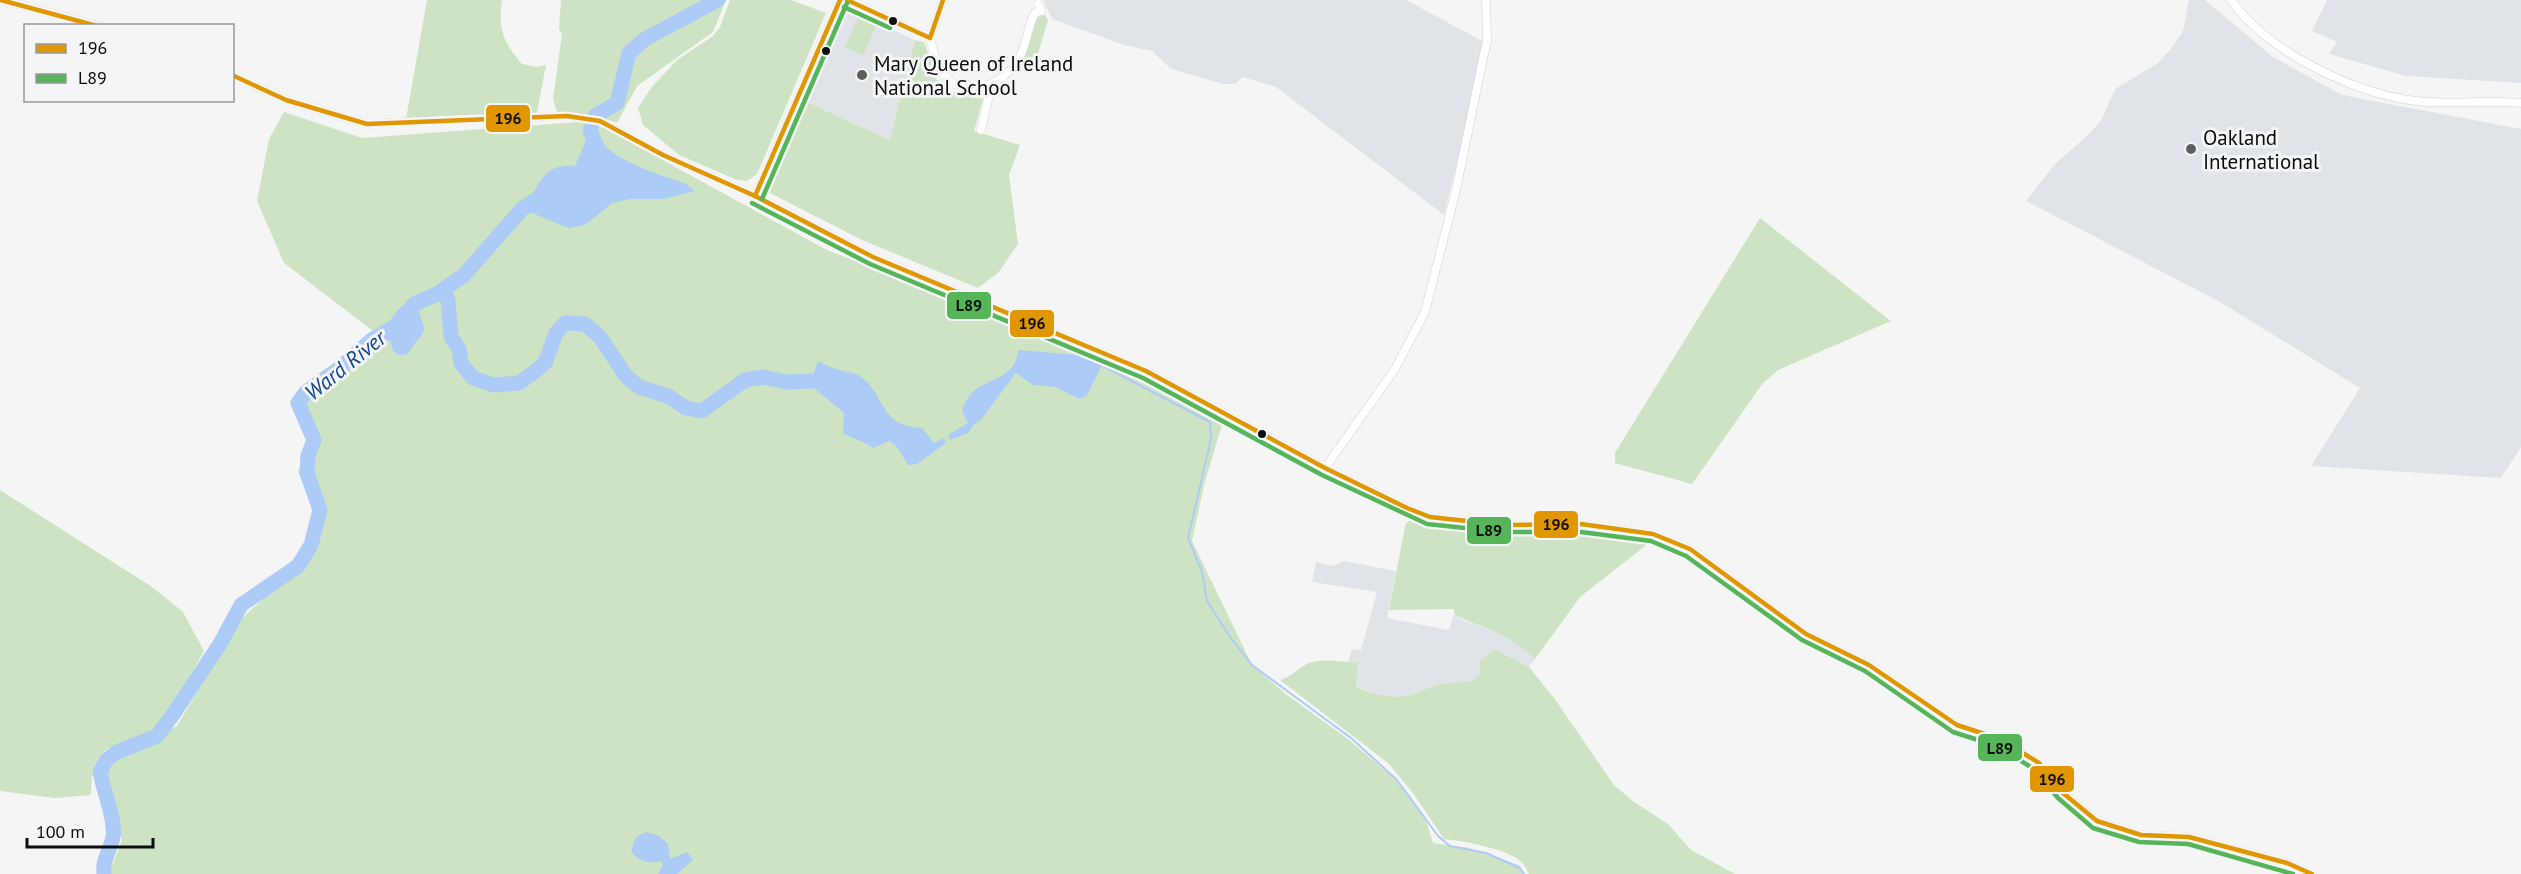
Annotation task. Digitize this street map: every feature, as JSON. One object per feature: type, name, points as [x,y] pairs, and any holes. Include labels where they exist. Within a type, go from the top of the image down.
[{"type":"street","points":[[1,0],[91,24]]},
{"type":"street","points":[[755,196],[840,0]]},
{"type":"street","points":[[847,0],[930,38]]},
{"type":"street","points":[[943,0],[930,38],[940,70],[949,81],[968,89],[986,87],[1010,72],[1020,58],[1031,20],[1035,13],[1041,11],[1038,4]]},
{"type":"street","points":[[1325,468],[1395,369],[1425,312],[1456,190],[1484,54],[1486,0]]},
{"type":"street","points":[[2231,0],[2253,25],[2277,43],[2330,75],[2363,88],[2416,101],[2521,103]]},
{"type":"street","points":[[234,76],[286,100],[367,124],[575,117],[600,121],[620,129],[663,155],[755,196],[873,257],[1146,371],[1325,468],[1407,508],[1430,516],[1504,525],[1581,524],[1653,534],[1672,541],[1690,549],[1806,634],[1869,665],[1957,725],[2000,739],[2039,763],[2063,793],[2097,821],[2141,836],[2189,837],[2287,862],[2312,874]]},
{"type":"street","points":[[973,119],[982,126],[989,95],[986,87]]},
{"type":"shaded area","points":[[1043,0],[1406,0],[1482,41],[1484,54],[1444,215],[1276,87],[1243,77],[1235,84],[1223,84],[1171,69],[1152,51],[1124,45],[1052,19]]},
{"type":"shaded area","points":[[2189,0],[2205,0],[2273,57],[2342,95],[2521,129],[2521,447],[2501,478],[2311,466],[2360,388],[2220,302],[2026,201],[2055,164],[2089,134],[2102,119],[2115,89],[2158,63],[2170,50],[2183,31]]},
{"type":"shaded area","points":[[2327,0],[2521,0],[2521,83],[2406,76],[2329,54],[2337,42],[2312,31]]},
{"type":"shaded area","name":"Mary Queen of Ireland National School","points":[[852,11],[915,40],[890,140],[806,102],[840,19]]},
{"type":"shaded area","points":[[1344,561],[1396,571],[1387,618],[1449,630],[1454,613],[1464,621],[1497,632],[1535,659],[1529,667],[1494,649],[1480,674],[1473,681],[1438,684],[1411,695],[1392,697],[1368,692],[1356,685],[1358,663],[1348,663],[1352,649],[1361,650],[1377,592],[1312,582],[1316,562],[1333,566]]},
{"type":"green space","points":[[427,0],[502,0],[503,35],[510,49],[522,64],[537,67],[546,65],[537,112],[406,119]]},
{"type":"green space","points":[[561,0],[726,0],[713,32],[637,86],[617,123],[595,115],[557,112],[553,99],[562,34],[559,29]]},
{"type":"green space","points":[[730,0],[791,0],[826,13],[757,174],[747,181],[737,180],[679,155],[643,125],[638,108],[651,88],[677,60],[713,36],[720,27]]},
{"type":"green space","points":[[1045,15],[1048,20],[1034,67],[1023,64],[1017,71],[1015,69],[1035,18]]},
{"type":"green space","points":[[858,18],[876,26],[863,55],[845,47]]},
{"type":"green space","points":[[915,40],[924,42],[935,72],[933,76],[952,94],[956,90],[983,99],[974,131],[1020,145],[1009,175],[1018,244],[998,273],[978,288],[862,240],[770,193],[767,188],[768,177],[802,100],[890,140]]},
{"type":"green space","points":[[284,112],[362,138],[579,122],[604,128],[827,250],[1093,352],[1223,421],[1204,485],[1192,541],[1252,665],[1287,695],[1348,739],[1396,780],[1426,820],[1433,843],[1469,848],[1519,865],[1523,874],[109,874],[122,840],[98,761],[177,726],[239,621],[305,560],[316,515],[298,472],[314,436],[302,406],[373,331],[284,263],[257,201],[269,139]]},
{"type":"green space","points":[[1760,218],[1891,321],[1778,370],[1763,383],[1692,484],[1615,463],[1615,453]]},
{"type":"green space","points":[[0,490],[152,587],[183,612],[204,651],[180,694],[163,719],[151,731],[105,750],[98,759],[93,773],[91,795],[55,798],[0,791]]},
{"type":"green space","points":[[1414,518],[1469,527],[1589,532],[1654,539],[1580,597],[1535,659],[1517,644],[1454,613],[1454,609],[1389,610],[1406,523]]},
{"type":"green space","points":[[1494,649],[1529,667],[1554,698],[1614,785],[1634,802],[1668,824],[1691,850],[1735,874],[1529,874],[1522,863],[1507,853],[1444,839],[1413,793],[1388,763],[1280,680],[1305,665],[1317,661],[1358,663],[1356,686],[1368,692],[1392,697],[1411,695],[1438,684],[1473,681],[1480,674],[1480,661]]},
{"type":"water","points":[[590,131],[610,151],[622,158],[646,170],[686,184],[695,191],[663,199],[630,199],[612,203],[585,225],[569,228],[522,209],[547,173],[554,168],[575,166]]},
{"type":"water","points":[[422,295],[426,303],[420,306],[419,312],[424,330],[408,354],[399,355],[393,351],[390,341],[383,338],[381,331],[388,327],[393,316],[401,307]]},
{"type":"water","points":[[1019,350],[1091,356],[1102,365],[1087,395],[1080,399],[1055,387],[1033,385],[1016,373],[980,421],[974,424],[968,433],[950,440],[948,435],[968,423],[962,411],[966,400],[979,387],[1008,371],[1014,364]]},
{"type":"water","points":[[818,361],[858,375],[867,382],[884,408],[897,421],[908,426],[922,428],[934,443],[944,438],[946,443],[917,464],[908,465],[898,449],[889,441],[873,448],[843,433],[844,413],[815,389],[811,381]]},
{"type":"water","points":[[646,832],[659,836],[668,844],[670,859],[687,852],[693,860],[677,874],[658,874],[663,865],[662,861],[645,861],[637,858],[631,851],[636,837]]},
{"type":"waterway","name":"Ward River","points":[[598,149],[590,131],[595,116],[617,103],[629,53],[645,39],[718,0]]},
{"type":"waterway","name":"Ward River","points":[[104,874],[104,864],[113,837],[111,814],[100,772],[106,760],[117,752],[157,736],[220,644],[241,605],[298,566],[311,545],[320,510],[307,473],[308,456],[314,440],[298,403],[306,392],[340,368],[373,339],[396,326],[414,304],[437,294],[464,275],[522,209],[537,199]]},
{"type":"waterway","points":[[443,290],[448,300],[451,337],[459,349],[461,363],[473,378],[493,385],[519,383],[545,363],[556,333],[565,323],[585,324],[600,337],[626,376],[639,387],[668,396],[686,408],[702,411],[745,380],[763,377],[787,382],[811,381]]},
{"type":"waterway","points":[[1101,365],[1210,422],[1211,439],[1188,538],[1202,572],[1207,601],[1230,637],[1252,665],[1351,738],[1397,780],[1438,836],[1450,846],[1486,853],[1520,868],[1524,874]]},
{"type":"transit line","name":"196","points":[[1,0],[90,24]]},
{"type":"transit line","name":"196","points":[[755,196],[840,0]]},
{"type":"transit line","name":"196","points":[[847,0],[930,38],[943,0]]},
{"type":"transit line","name":"L89","points":[[762,199],[847,3]]},
{"type":"transit line","name":"L89","points":[[844,7],[890,28]]},
{"type":"transit line","name":"196","points":[[234,76],[286,100],[367,124],[567,116],[600,121],[663,155],[755,196],[873,257],[1146,371],[1325,468],[1407,508],[1430,517],[1504,525],[1581,524],[1653,534],[1690,549],[1806,634],[1869,665],[1957,725],[2000,739],[2039,763],[2063,793],[2097,821],[2141,835],[2189,837],[2287,863],[2312,874]]},
{"type":"transit line","name":"L89","points":[[752,203],[870,264],[1143,378],[1322,475],[1427,524],[1503,532],[1581,532],[1651,541],[1686,556],[1802,640],[1865,671],[1953,732],[1997,746],[2034,769],[2058,798],[2093,828],[2139,842],[2188,844],[2293,874]]},
{"type":"place","name":"Mary Queen of Ireland National School","points":[[862,75]]},
{"type":"place","name":"Oakland International","points":[[2191,149]]}]
